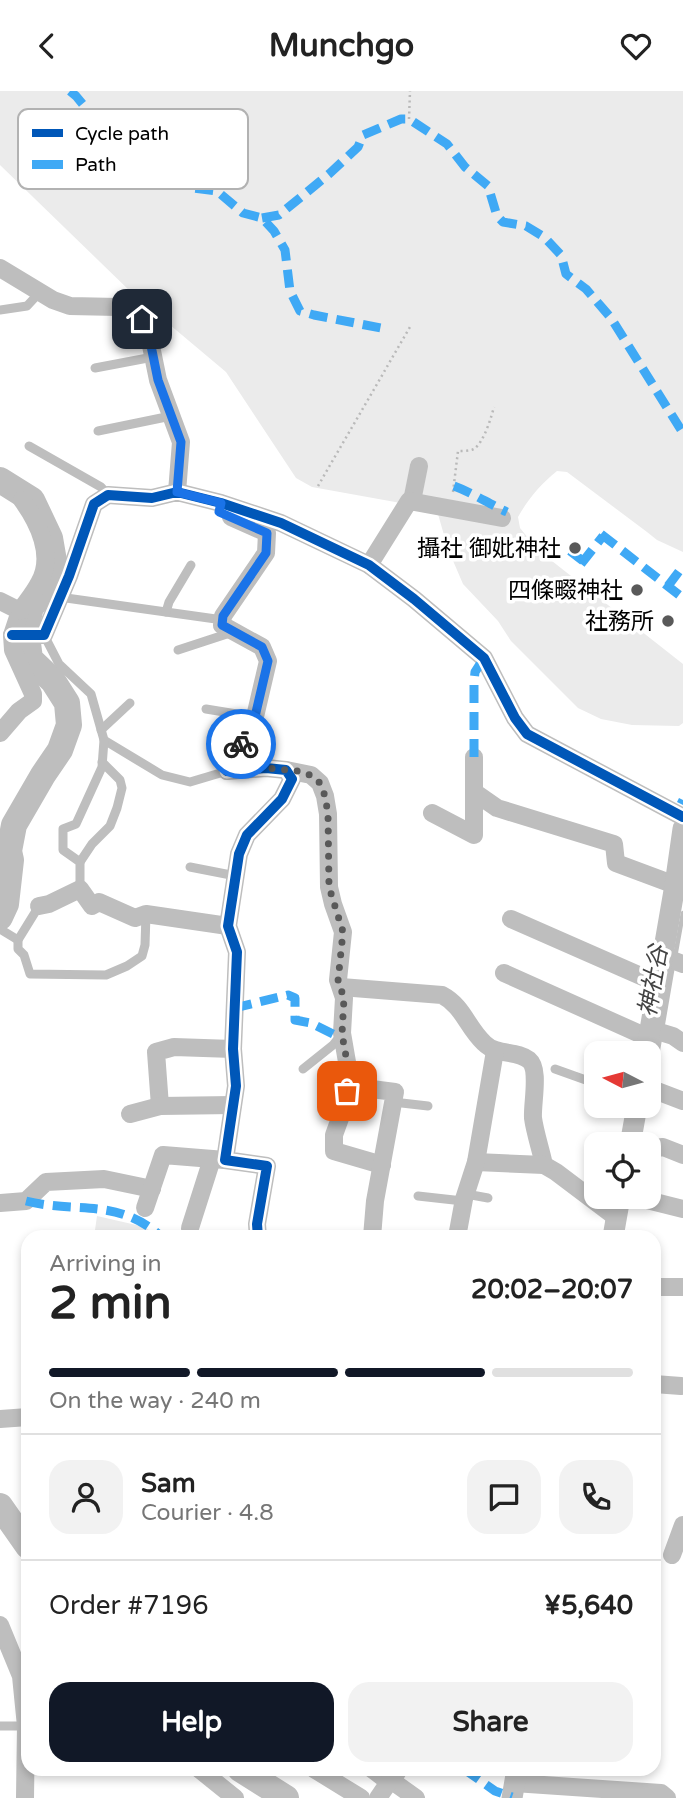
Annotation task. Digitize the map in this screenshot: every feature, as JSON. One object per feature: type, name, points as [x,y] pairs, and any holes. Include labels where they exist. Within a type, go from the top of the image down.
[{"type":"street","points":[[0,268],[53,300],[70,306],[118,307],[130,310],[142,319],[149,336],[158,380],[181,442],[177,492]]},
{"type":"street","points":[[412,501],[419,466]]},
{"type":"street","points":[[0,733],[19,711],[33,701],[33,694],[13,650],[60,597],[94,504],[108,495],[152,498],[177,492],[282,523],[369,565],[484,657],[514,718],[527,734],[683,817]]},
{"type":"street","points":[[20,611],[41,581],[46,559],[37,525],[22,500]]},
{"type":"street","points":[[369,565],[408,501],[502,518]]},
{"type":"street","points":[[221,503],[219,512],[267,533],[266,553],[223,616],[228,626],[262,647],[268,661],[255,717],[227,771]]},
{"type":"street","points":[[0,601],[20,611],[28,635]]},
{"type":"street","points":[[432,813],[474,835],[474,757]]},
{"type":"street","points":[[227,771],[266,768],[286,770],[310,775],[320,783],[325,796],[329,841],[329,887],[343,932],[338,981],[344,998],[342,1034],[348,1086],[334,1135],[334,1151],[382,1165]]},
{"type":"street","points":[[190,1228],[219,1160],[236,1086],[233,1049],[237,952],[228,926],[239,854],[247,835],[282,799],[292,779],[286,770]]},
{"type":"street","points":[[474,792],[497,808],[614,844],[616,863],[675,885]]},
{"type":"street","points":[[649,1040],[659,985],[673,960],[675,885],[683,829]]},
{"type":"street","points":[[39,906],[80,889],[92,906],[99,902],[135,918],[146,914],[228,926]]},
{"type":"street","points":[[511,919],[659,985]]},
{"type":"street","points":[[504,973],[649,1040],[673,1036],[683,1043]]},
{"type":"street","points":[[341,987],[442,995],[454,1001],[470,1027],[485,1044],[495,1051],[531,1061],[535,1069],[533,1117],[544,1165]]},
{"type":"street","points":[[160,1106],[156,1052],[174,1047],[233,1049]]},
{"type":"street","points":[[458,1230],[464,1198],[476,1162],[495,1051]]},
{"type":"street","points":[[348,1086],[395,1092],[375,1201],[373,1230]]},
{"type":"street","points":[[662,1093],[683,1101]]},
{"type":"street","points":[[130,1114],[160,1106],[233,1105]]},
{"type":"street","points":[[661,1147],[683,1155]]},
{"type":"street","points":[[145,1208],[163,1155],[267,1165],[257,1230]]},
{"type":"street","points":[[476,1162],[544,1165],[556,1171],[615,1228]]},
{"type":"street","points":[[0,1203],[26,1201],[46,1182],[104,1179],[152,1189]]},
{"type":"street","points":[[661,1204],[683,1209]]},
{"type":"street","points":[[615,1228],[618,1209]]},
{"type":"street","points":[[661,1287],[683,1287]]},
{"type":"street","points":[[661,1385],[681,1386]]},
{"type":"street","points":[[0,1419],[21,1418]]},
{"type":"street","points":[[670,1555],[683,1525]]},
{"type":"street","points":[[0,1625],[4,1642],[21,1673]]},
{"type":"street","points":[[25,1776],[25,1798]]},
{"type":"street","points":[[208,1776],[235,1798]]},
{"type":"street","points":[[325,1776],[361,1798]]},
{"type":"street","points":[[378,1798],[393,1777],[416,1798]]},
{"type":"street","points":[[517,1784],[661,1793],[667,1798]]},
{"type":"lane","points":[[0,310],[27,306],[40,292]]},
{"type":"lane","points":[[95,368],[153,356]]},
{"type":"lane","points":[[97,431],[171,415]]},
{"type":"lane","points":[[29,446],[102,487],[108,495]]},
{"type":"lane","points":[[166,612],[191,565]]},
{"type":"lane","points":[[60,597],[166,612],[228,626]]},
{"type":"lane","points":[[178,650],[228,626]]},
{"type":"lane","points":[[28,635],[91,694],[104,740],[102,767],[76,824],[64,829],[63,850],[80,862]]},
{"type":"lane","points":[[101,730],[130,703]]},
{"type":"lane","points":[[206,709],[255,717]]},
{"type":"lane","points":[[104,740],[162,775],[190,782],[227,771]]},
{"type":"lane","points":[[80,889],[80,862],[92,844],[110,826],[122,788],[120,781],[102,762]]},
{"type":"lane","points":[[190,867],[236,876]]},
{"type":"lane","points":[[39,906],[18,940],[18,949],[24,955],[30,974],[106,975],[127,966],[142,956],[146,914]]},
{"type":"lane","points":[[2,930],[18,940]]},
{"type":"lane","points":[[303,1069],[333,1045],[342,1034]]},
{"type":"lane","points":[[555,1069],[584,1079]]},
{"type":"lane","points":[[393,1102],[428,1106]]},
{"type":"lane","points":[[418,1196],[488,1198]]},
{"type":"lane","points":[[0,1726],[21,1726]]},
{"type":"path","points":[[409,120],[410,91]]},
{"type":"path","points":[[318,486],[410,327]]},
{"type":"path","points":[[445,507],[454,491],[458,451],[476,447],[490,422],[494,407]]},
{"type":"shaded area","points":[[0,91],[683,91],[683,552],[657,540],[567,472],[557,471],[551,476],[518,517],[520,528],[538,550],[683,664],[683,723],[679,726],[632,725],[601,719],[578,708],[511,641],[498,621],[463,584],[434,509],[312,487],[296,478],[226,372],[132,293],[25,189],[248,189],[248,109],[18,109],[18,182],[0,165]]},
{"type":"shaded area","points":[[97,1216],[149,1230],[95,1230]]},
{"type":"waterway","points":[[0,480],[32,500],[50,538],[55,567],[48,587],[31,607],[26,628],[30,659],[53,681],[67,703],[69,725],[60,750],[14,825],[9,851],[11,860],[6,904],[0,917]]},
{"type":"waterway","name":"神社谷","points":[[675,957],[683,913]]},
{"type":"waterway","name":"神社谷","points":[[662,1029],[673,965]]},
{"type":"waterway","points":[[0,1506],[21,1536]]},
{"type":"waterway","points":[[251,1776],[286,1798]]},
{"type":"marked path","points":[[70,91],[87,109]]},
{"type":"marked path","points":[[262,218],[279,215],[329,174],[358,147],[363,135],[401,119],[409,119],[447,144],[465,167],[488,186],[497,216],[503,222],[526,226],[544,237],[561,255],[566,274],[586,289],[611,318],[683,433]]},
{"type":"marked path","points":[[201,189],[217,191],[243,213],[262,218],[274,231],[285,250],[290,291],[300,311],[386,329]]},
{"type":"marked path","points":[[454,486],[507,512]]},
{"type":"marked path","points":[[601,534],[683,598]]},
{"type":"marked path","points":[[581,564],[603,536]]},
{"type":"marked path","points":[[570,551],[583,561]]},
{"type":"marked path","points":[[668,586],[680,570]]},
{"type":"marked path","points":[[474,757],[475,672],[484,658]]},
{"type":"marked path","points":[[681,804],[683,800]]},
{"type":"marked path","points":[[234,1008],[288,995],[295,998],[295,1020],[311,1023],[339,1037]]},
{"type":"marked path","points":[[26,1201],[113,1211],[129,1216],[152,1230]]},
{"type":"marked path","points":[[474,1776],[495,1791],[512,1797]]},
{"type":"cycle path","points":[[12,635],[44,635],[69,576],[94,504],[108,495],[152,498],[177,492],[221,503],[281,523],[369,565],[484,658],[515,718],[527,734],[683,817]]},
{"type":"cycle path","points":[[227,771],[266,768],[286,770],[292,779],[282,799],[247,835],[239,854],[228,926],[237,952],[233,1049],[236,1086],[225,1160],[267,1166],[257,1230]]},
{"type":"way so far","points":[[241,744],[227,771],[266,768],[298,771],[310,775],[320,783],[325,796],[330,854],[329,887],[343,932],[338,981],[344,998],[342,1034],[347,1062],[347,1091]]},
{"type":"place","name":"攝社 御妣神社","points":[[575,548]]},
{"type":"place","name":"四條畷神社","points":[[637,590]]},
{"type":"place","name":"社務所","points":[[668,621]]},
{"type":"route","points":[[142,319],[149,336],[158,380],[181,442],[177,492],[221,503],[219,512],[267,533],[266,553],[223,616],[222,625],[262,647],[268,661],[254,721],[241,744]]}]
